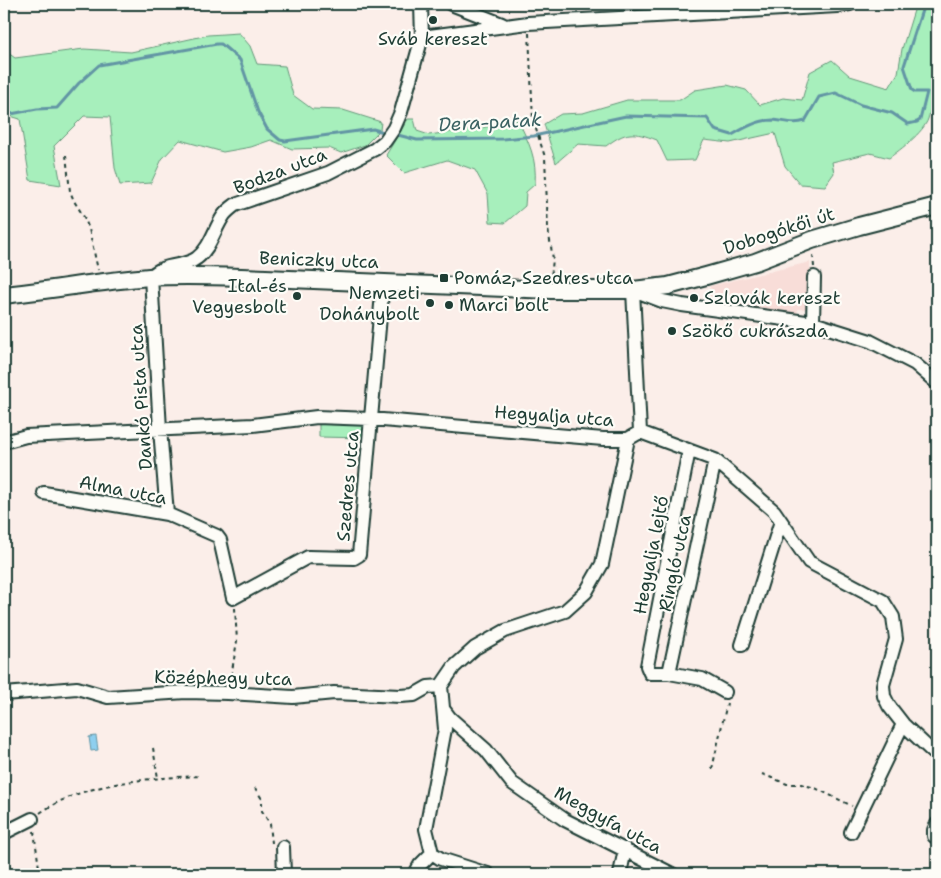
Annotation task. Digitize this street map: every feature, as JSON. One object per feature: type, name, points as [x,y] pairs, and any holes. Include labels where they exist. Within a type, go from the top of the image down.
[{"type":"main road","name":"Dobogókői út","points":[[633,290],[668,286],[706,276],[755,262],[812,240],[858,226],[937,206]]},
{"type":"main road","name":"Beniczky utca","points":[[4,295],[151,277],[215,276],[550,290],[633,290]]},
{"type":"street","points":[[422,4],[422,37],[528,23],[850,4]]},
{"type":"street","points":[[451,4],[505,25]]},
{"type":"street","name":"Bodza utca","points":[[151,277],[162,268],[196,259],[207,247],[224,215],[235,205],[328,173],[375,150],[385,142],[401,112],[422,37]]},
{"type":"street","name":"Dankó Pista utca","points":[[151,277],[167,514]]},
{"type":"street","points":[[813,323],[814,277]]},
{"type":"street","name":"Szedres utca","points":[[233,598],[308,557],[354,558],[359,555],[383,282]]},
{"type":"street","points":[[937,383],[915,364],[870,341],[813,323],[682,305],[662,301],[633,290],[640,432],[715,460],[774,511],[809,562],[883,601],[889,609],[895,627],[896,639],[883,685],[884,696],[903,724],[937,756]]},
{"type":"street","name":"Hegyalja utca","points":[[4,442],[26,436],[253,425],[317,417],[371,419],[628,439],[640,432]]},
{"type":"street","points":[[488,874],[441,859],[432,853],[426,829],[445,729],[441,686],[454,667],[475,648],[506,631],[565,611],[586,592],[602,564],[628,439]]},
{"type":"street","name":"Hegyalja lejtő","points":[[669,673],[650,673],[647,666],[689,450]]},
{"type":"street","name":"Ringló utca","points":[[669,673],[715,460]]},
{"type":"street","name":"Alma utca","points":[[44,493],[167,514],[217,536],[220,540],[233,598]]},
{"type":"street","points":[[742,645],[781,521]]},
{"type":"street","points":[[669,673],[702,679],[725,692]]},
{"type":"street","name":"Középhegy utca","points":[[4,694],[77,688],[108,697],[186,692],[228,692],[293,697],[334,693],[400,696],[414,695],[428,687],[441,686]]},
{"type":"street","name":"Meggyfa utca","points":[[444,710],[450,718],[486,750],[512,783],[565,820],[672,874]]},
{"type":"street","points":[[851,832],[903,724]]},
{"type":"street","points":[[4,826],[8,831],[32,819]]},
{"type":"street","points":[[937,824],[934,836],[937,838]]},
{"type":"street","points":[[278,846],[284,874]]},
{"type":"street","points":[[620,874],[625,849]]},
{"type":"street","points":[[416,874],[420,865],[432,853]]},
{"type":"path","points":[[528,23],[533,120],[545,157],[548,229],[552,259],[550,290]]},
{"type":"path","points":[[66,155],[70,191],[89,229],[100,282]]},
{"type":"path","points":[[812,240],[814,277]]},
{"type":"path","points":[[228,692],[237,640],[233,598]]},
{"type":"path","points":[[712,769],[728,698],[725,692]]},
{"type":"path","points":[[153,748],[158,778]]},
{"type":"path","points":[[762,774],[787,784],[800,784],[815,788],[852,805],[859,813]]},
{"type":"path","points":[[39,868],[32,819],[51,805],[85,792],[145,778],[201,776]]},
{"type":"path","points":[[256,788],[262,799],[262,811],[270,824],[278,846]]},
{"type":"shaded area","points":[[810,262],[810,294],[807,294],[806,309],[798,309],[797,314],[709,306],[710,286]]},
{"type":"green space","points":[[916,4],[937,4],[937,93],[928,119],[921,130],[889,158],[870,153],[832,162],[834,173],[825,186],[800,184],[785,166],[775,133],[730,143],[704,140],[695,160],[667,161],[657,140],[642,135],[630,134],[619,137],[606,146],[578,144],[556,163],[544,124],[561,114],[583,113],[627,100],[680,100],[695,90],[727,85],[746,90],[760,105],[783,98],[802,100],[810,72],[832,60],[850,76],[889,88],[898,73],[902,49]]},
{"type":"green space","points":[[239,33],[250,46],[257,64],[285,66],[293,95],[312,109],[343,110],[381,122],[380,130],[365,145],[341,153],[329,148],[292,149],[271,140],[251,147],[223,152],[180,140],[162,159],[151,183],[120,185],[115,168],[110,117],[84,116],[54,146],[61,185],[30,180],[20,119],[4,114],[4,50],[15,58],[84,49],[131,52],[208,35]]},
{"type":"green space","points":[[408,119],[414,119],[417,131],[429,135],[518,120],[529,144],[535,166],[535,184],[526,192],[525,206],[505,223],[490,222],[488,194],[475,170],[447,160],[404,173],[386,155]]},
{"type":"green space","points":[[319,420],[368,421],[366,438],[319,437]]},
{"type":"water","points":[[96,736],[98,750],[91,751],[89,737]]},
{"type":"waterway","name":"Dera-patak","points":[[394,134],[417,140],[503,139],[534,136],[626,116],[707,118],[715,130],[732,135],[762,121],[773,120],[793,123],[805,121],[819,97],[836,93],[861,105],[892,113],[908,124],[917,122],[920,120],[927,92],[915,92],[912,90],[904,66],[924,4]]},
{"type":"waterway","name":"Dera-patak","points":[[4,109],[11,114],[37,109],[57,108],[79,83],[99,65],[221,44],[240,60],[258,112],[267,129],[280,140],[285,141],[373,129],[387,133]]},
{"type":"place","name":"Sváb kereszt","points":[[433,20]]},
{"type":"place","name":"Pomáz, Szedres utca","points":[[444,278]]},
{"type":"place","name":"Ital-és Vegyesbolt","points":[[297,296]]},
{"type":"place","name":"Szlovák kereszt","points":[[694,298]]},
{"type":"place","name":"Nemzeti Dohánybolt","points":[[430,303]]},
{"type":"place","name":"Marci bolt","points":[[449,305]]},
{"type":"place","name":"Szökő cukrászda","points":[[672,331]]}]
